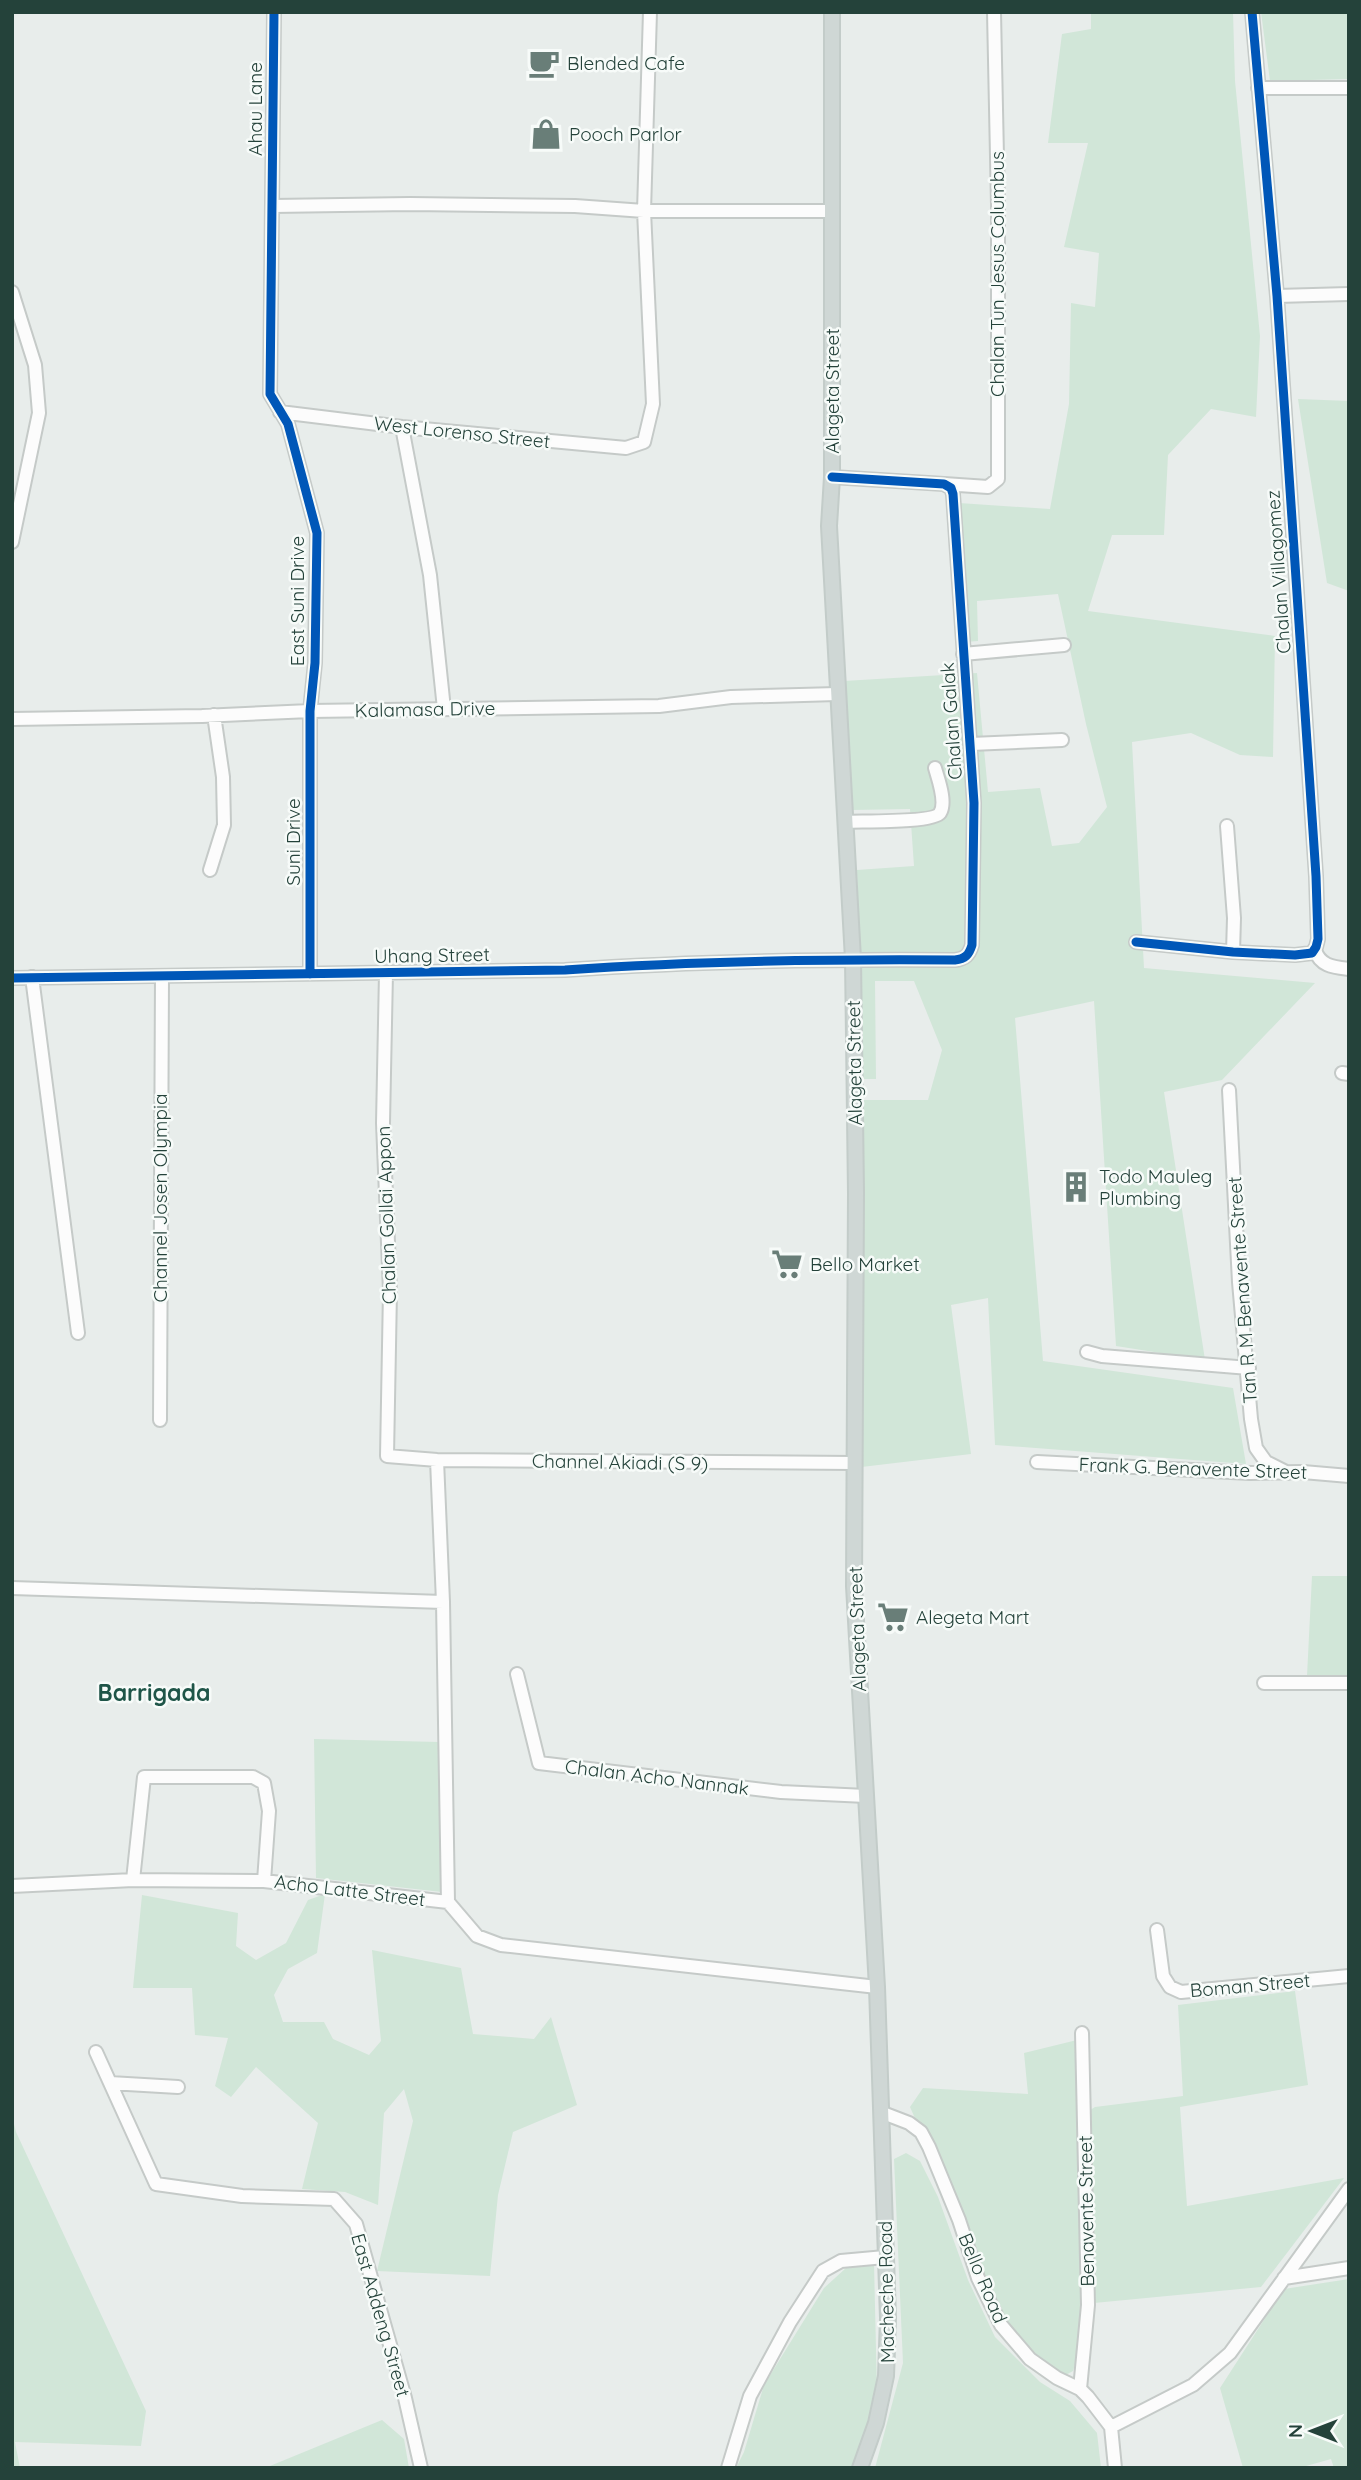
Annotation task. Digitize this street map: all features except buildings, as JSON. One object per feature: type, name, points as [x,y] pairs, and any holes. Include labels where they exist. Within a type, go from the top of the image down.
[{"type":"main road","name":"Alageta Street","points":[[832,12],[832,477],[829,526],[853,959],[856,1193],[853,1463],[855,1627],[883,2113]]},
{"type":"main road","name":"Macheche Road","points":[[860,2468],[876,2423],[886,2376],[888,2318],[883,2113]]},
{"type":"street","name":"Ahau Lane","points":[[273,206],[274,12]]},
{"type":"street","points":[[644,211],[650,12]]},
{"type":"street","name":"Chalan Tun Jesus Columbus","points":[[944,485],[988,487],[998,479],[998,205],[994,12]]},
{"type":"street","name":"Chalan Villagomez","points":[[1252,12],[1277,296],[1316,876],[1318,939],[1315,950]]},
{"type":"street","points":[[1258,88],[1349,88]]},
{"type":"street","points":[[273,206],[411,204],[575,206],[644,211],[832,211]]},
{"type":"street","name":"East Suni Drive","points":[[273,206],[270,394],[288,424],[317,533],[315,663],[310,711]]},
{"type":"street","name":"West Lorenso Street","points":[[280,412],[402,427],[626,448],[644,442],[653,404],[644,211]]},
{"type":"street","points":[[12,292],[35,365],[39,413],[12,542]]},
{"type":"street","points":[[1277,296],[1349,294]]},
{"type":"street","points":[[402,427],[430,575],[444,709]]},
{"type":"street","points":[[832,477],[944,485]]},
{"type":"street","name":"Chalan Galak","points":[[853,959],[955,960],[968,956],[972,945],[974,888],[971,744],[953,494],[951,488],[944,485]]},
{"type":"street","points":[[963,654],[1064,645]]},
{"type":"street","name":"Kalamasa Drive","points":[[12,719],[659,706],[731,697],[837,694]]},
{"type":"street","name":"Suni Drive","points":[[310,711],[310,974]]},
{"type":"street","points":[[209,870],[224,825],[223,777],[214,715]]},
{"type":"street","points":[[971,744],[1062,740]]},
{"type":"street","points":[[845,822],[937,816],[942,802],[935,768]]},
{"type":"street","points":[[1227,826],[1234,918],[1233,952]]},
{"type":"street","points":[[1136,942],[1233,952],[1302,955],[1315,950],[1326,965],[1349,968]]},
{"type":"street","name":"Uhang Street","points":[[12,978],[565,970],[853,959]]},
{"type":"street","name":"Chalan Gollai Appon","points":[[386,973],[383,1116],[390,1291],[387,1457]]},
{"type":"street","name":"Channel Josen Olympia","points":[[160,1420],[162,975]]},
{"type":"street","points":[[33,977],[78,1333]]},
{"type":"street","name":"Tan R M Benavente Street","points":[[1229,1090],[1239,1282],[1251,1419],[1256,1448],[1266,1462],[1288,1473]]},
{"type":"street","points":[[1087,1352],[1102,1356],[1248,1368]]},
{"type":"street","name":"Channel Akiadi (S 9)","points":[[387,1457],[437,1460],[853,1463]]},
{"type":"street","points":[[437,1460],[443,1602],[448,1902]]},
{"type":"street","name":"Frank G. Benavente Street","points":[[1037,1462],[1349,1476]]},
{"type":"street","points":[[12,1588],[443,1602]]},
{"type":"street","name":"Chalan Acho Nannak","points":[[517,1674],[539,1763],[781,1792],[866,1796]]},
{"type":"street","points":[[1264,1683],[1349,1683]]},
{"type":"street","points":[[133,1880],[144,1777],[253,1777],[264,1783],[269,1811],[264,1881]]},
{"type":"street","name":"Acho Latte Street","points":[[12,1886],[133,1880],[264,1881],[448,1902],[477,1936],[501,1945],[568,1950],[877,1987]]},
{"type":"street","name":"Boman Street","points":[[1157,1930],[1163,1976],[1170,1987],[1181,1992],[1349,1976]]},
{"type":"street","name":"Benavente Street","points":[[1080,2389],[1088,2305],[1082,2033]]},
{"type":"street","name":"East Addeng Street","points":[[96,2052],[156,2184],[242,2196],[334,2199],[356,2224],[405,2398],[421,2468]]},
{"type":"street","points":[[110,2083],[178,2087]]},
{"type":"street","name":"Bello Road","points":[[883,2113],[895,2116],[921,2132],[978,2278],[1001,2325],[1030,2359],[1057,2378],[1080,2389],[1111,2427]]},
{"type":"street","points":[[1115,2468],[1111,2427],[1193,2385],[1230,2353],[1349,2189]]},
{"type":"street","points":[[727,2468],[750,2396],[790,2322],[823,2271],[841,2260],[885,2257]]},
{"type":"street","points":[[1284,2278],[1349,2268]]},
{"type":"green space","points":[[1091,12],[1233,12],[1235,81],[1260,336],[1256,417],[1211,409],[1168,455],[1164,535],[1112,535],[1088,611],[1275,636],[1273,757],[1240,755],[1191,733],[1132,742],[1144,968],[1315,983],[1222,1080],[1164,1092],[1205,1360],[1116,1346],[1094,1001],[1015,1018],[1043,1361],[1233,1388],[1246,1464],[995,1445],[988,1298],[951,1305],[971,1454],[853,1468],[857,1100],[928,1100],[942,1050],[914,981],[875,981],[876,1079],[862,1079],[857,870],[914,866],[910,809],[851,810],[844,681],[977,673],[988,792],[1040,788],[1052,846],[1079,843],[1107,807],[1058,594],[977,601],[978,641],[965,642],[959,503],[1050,509],[1069,404],[1071,303],[1095,307],[1099,253],[1064,247],[1088,143],[1048,143],[1062,34],[1091,29]]},
{"type":"green space","points":[[1261,12],[1349,12],[1349,79],[1270,81]]},
{"type":"green space","points":[[1298,399],[1349,401],[1349,591],[1327,583]]},
{"type":"green space","points":[[1312,1576],[1349,1576],[1349,1676],[1307,1676]]},
{"type":"green space","points":[[314,1739],[439,1742],[442,1892],[316,1878]]},
{"type":"green space","points":[[325,1894],[317,1953],[288,1969],[274,1995],[283,2022],[324,2022],[333,2039],[369,2055],[381,2041],[372,1950],[461,1968],[473,2034],[534,2039],[551,2017],[577,2105],[513,2132],[498,2195],[490,2276],[377,2271],[413,2121],[404,2089],[384,2113],[378,2205],[345,2192],[302,2189],[318,2123],[256,2067],[231,2097],[215,2086],[228,2038],[195,2035],[192,1988],[133,1988],[142,1895],[238,1913],[236,1946],[256,1960],[286,1943],[308,1900]]},
{"type":"green space","points":[[1295,1991],[1308,2085],[1180,2107],[1187,2206],[1344,2178],[1261,2287],[1094,2303],[1087,2112],[1095,2107],[1183,2096],[1178,2005]]},
{"type":"green space","points":[[1077,2040],[1085,2272],[1080,2348],[1073,2371],[1062,2377],[1041,2367],[1001,2325],[992,2292],[910,2107],[923,2088],[1028,2094],[1024,2053]]},
{"type":"green space","points":[[12,2116],[16,2132],[146,2411],[141,2446],[15,2442],[20,2468],[12,2468]]},
{"type":"green space","points":[[906,2153],[920,2161],[938,2197],[968,2280],[995,2337],[1040,2382],[1070,2401],[1097,2433],[1101,2468],[875,2468],[903,2363],[894,2159]]},
{"type":"green space","points":[[874,2263],[877,2392],[853,2468],[736,2468],[744,2452],[764,2385],[824,2288],[846,2268]]},
{"type":"green space","points":[[1349,2279],[1349,2468],[1334,2468],[1331,2459],[1299,2468],[1243,2468],[1220,2388],[1284,2289]]},
{"type":"green space","points":[[382,2420],[404,2439],[409,2468],[265,2468]]},
{"type":"cycle path","points":[[274,12],[270,394],[288,424],[317,533],[315,663],[310,711],[310,974]]},
{"type":"cycle path","points":[[1136,942],[1295,955],[1312,953],[1318,939],[1277,296],[1252,12]]},
{"type":"cycle path","points":[[12,978],[565,970],[809,960],[955,960],[964,957],[972,945],[974,803],[953,494],[951,488],[944,484],[832,477]]},
{"type":"place","name":"Blended Cafe","points":[[544,63]]},
{"type":"place","name":"Pooch Parlor","points":[[546,134]]},
{"type":"place","name":"Todo Mauleg Plumbing","points":[[1076,1187]]},
{"type":"place","name":"Bello Market","points":[[787,1264]]},
{"type":"place","name":"Alegeta Mart","points":[[893,1617]]},
{"type":"district","name":"Barrigada","points":[[154,1693]]}]
